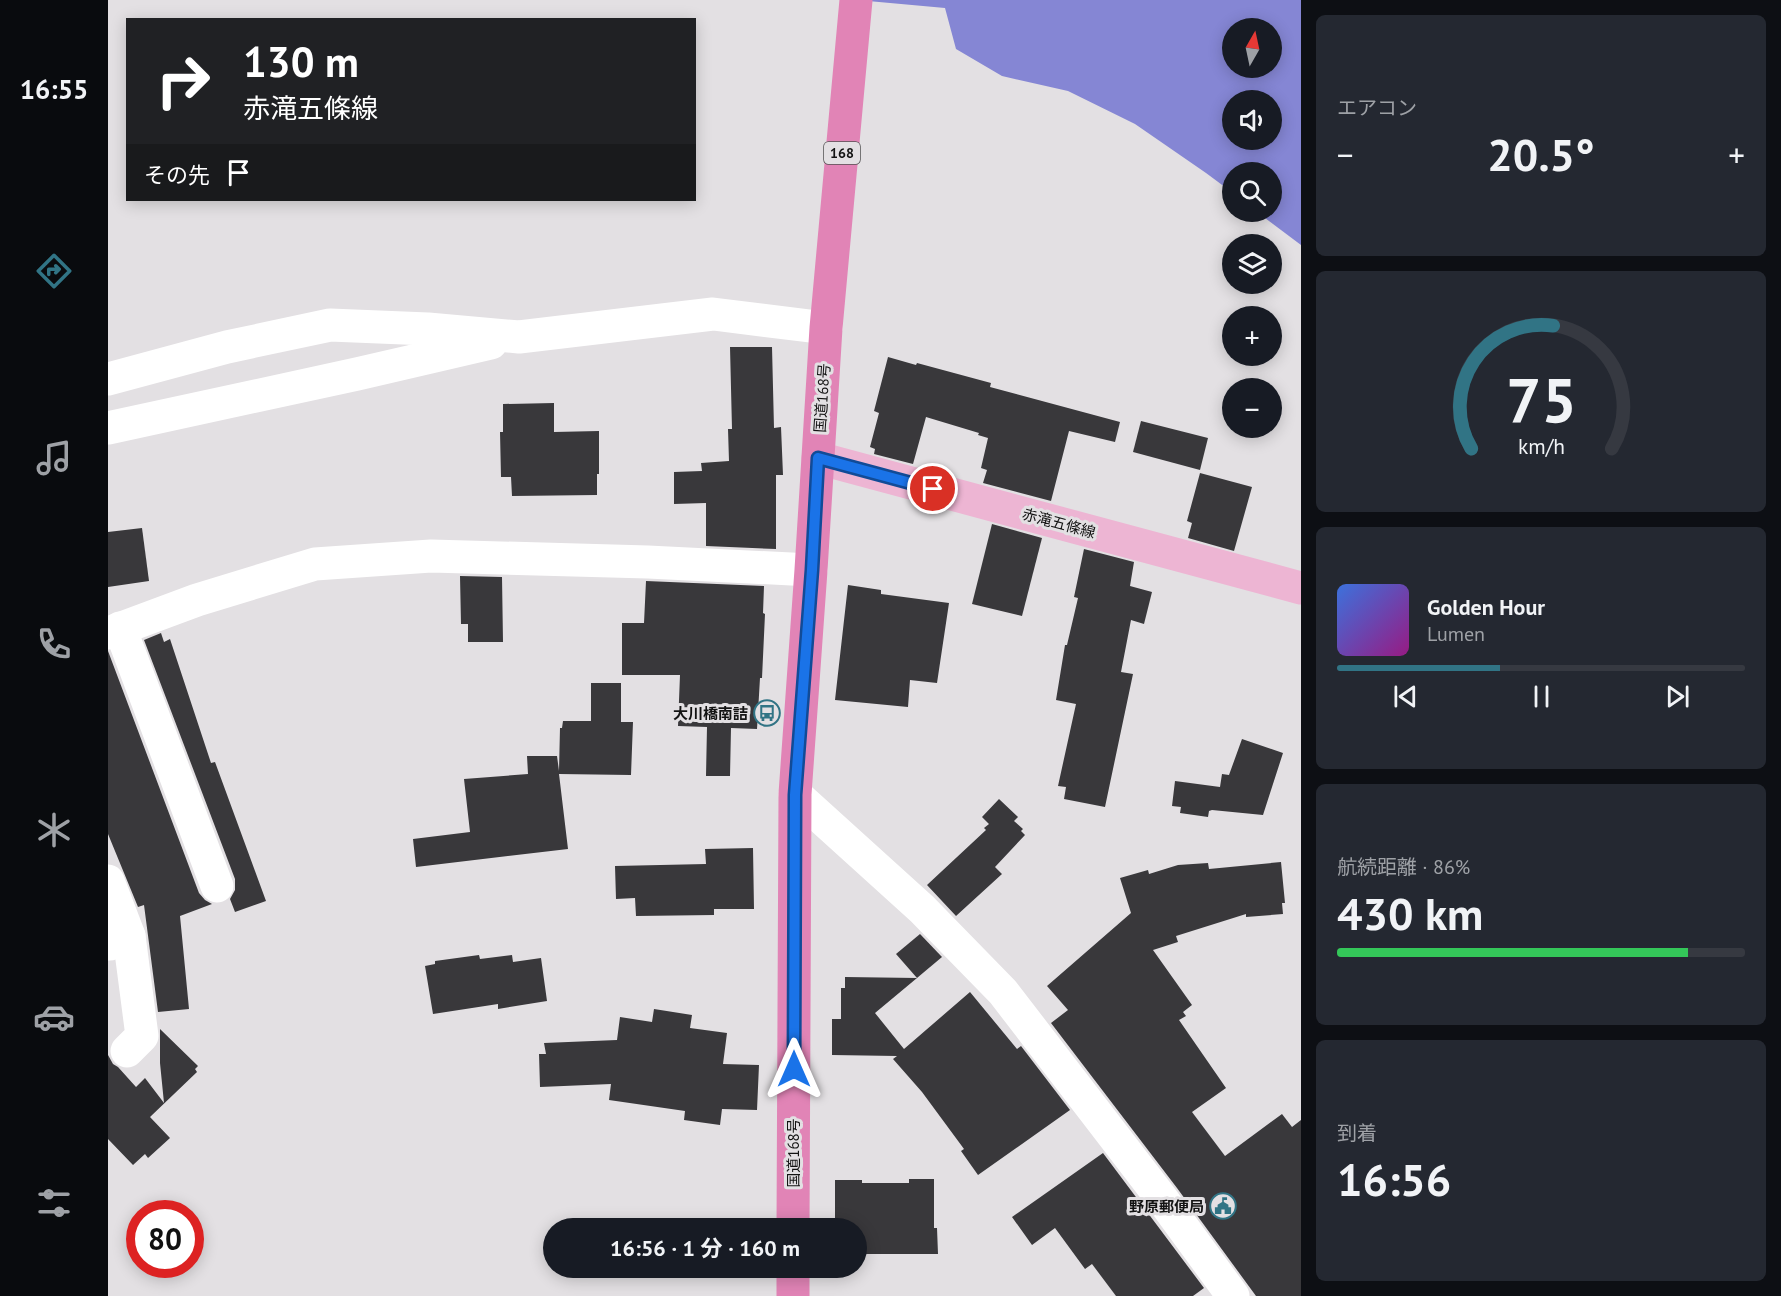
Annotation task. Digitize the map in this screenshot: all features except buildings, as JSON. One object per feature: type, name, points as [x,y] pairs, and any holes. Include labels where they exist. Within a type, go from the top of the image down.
[{"type":"highway","name":"国道168号","points":[[793,1218],[795,795],[812,570],[827,318],[856,0]]},
{"type":"highway","points":[[793,1278],[793,1296]]},
{"type":"main road","name":"赤滝五條線","points":[[818,458],[1301,588]]},
{"type":"street","points":[[108,428],[519,336],[713,314],[827,318]]},
{"type":"street","points":[[108,379],[227,347],[330,325],[519,336]]},
{"type":"street","points":[[217,886],[114,630],[197,600],[315,564],[431,556],[648,562],[812,570]]},
{"type":"street","points":[[795,795],[922,909],[1003,992],[1162,1199],[1233,1296]]},
{"type":"street","points":[[108,881],[118,940],[142,1036],[127,1052]]},
{"type":"water","points":[[857,0],[1301,0],[1301,245],[1270,222],[1282,222],[1282,162],[1222,162],[1222,185],[1135,124],[1068,91],[1002,76],[956,49],[945,8]]},
{"type":"place","name":"大川橋南詰","points":[[767,713]]},
{"type":"place","name":"野原郵便局","points":[[1223,1206]]},
{"type":"route","points":[[794,1069],[795,795],[818,458],[933,489]]}]
